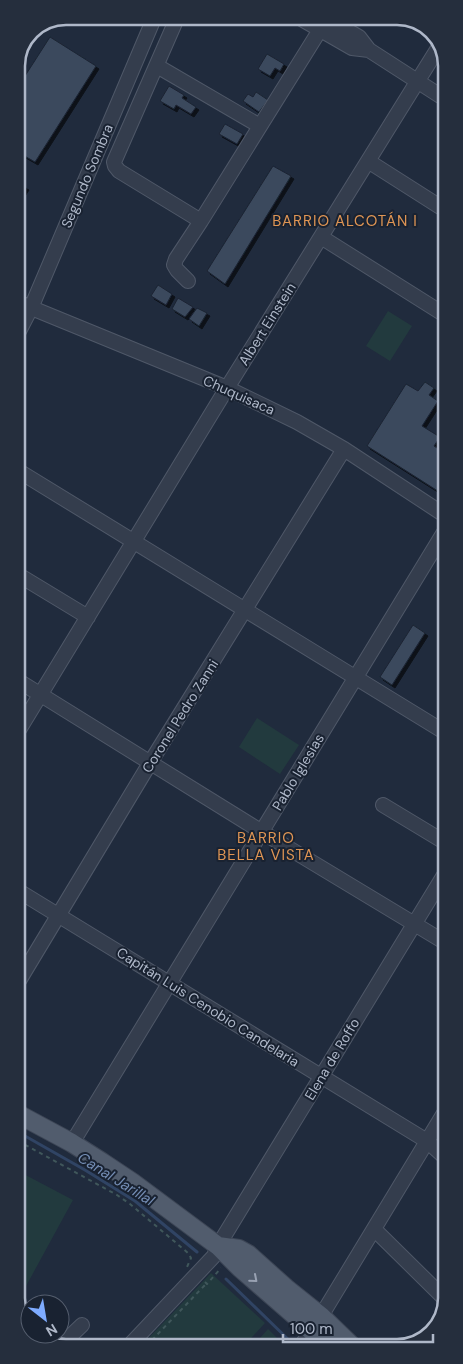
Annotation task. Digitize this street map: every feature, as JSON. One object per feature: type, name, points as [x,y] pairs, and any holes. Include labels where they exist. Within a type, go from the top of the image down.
[{"type":"main road","points":[[25,1118],[72,1143],[132,1182],[217,1258],[240,1268],[302,1339]]},
{"type":"main road","points":[[217,1258],[239,1249],[248,1254],[321,1316],[345,1339]]},
{"type":"street","name":"Segundo Sombra","points":[[25,320],[151,25]]},
{"type":"street","points":[[174,25],[114,162],[119,171],[201,221]]},
{"type":"street","points":[[188,281],[177,270],[174,264],[176,259],[322,25]]},
{"type":"street","points":[[335,25],[359,37],[369,50],[438,94]]},
{"type":"street","name":"Albert Einstein","points":[[25,719],[227,388],[436,52]]},
{"type":"street","points":[[157,66],[260,126]]},
{"type":"street","points":[[368,161],[438,206]]},
{"type":"street","points":[[321,237],[438,310]]},
{"type":"street","name":"Chuquisaca","points":[[25,305],[227,388],[297,422],[344,449],[438,511]]},
{"type":"street","name":"Coronel Pedro Zanni","points":[[25,972],[150,763],[344,449]]},
{"type":"street","points":[[25,475],[438,728]]},
{"type":"street","name":"Pablo Iglesias","points":[[72,1143],[438,542]]},
{"type":"street","points":[[25,579],[88,617]]},
{"type":"street","points":[[25,685],[262,832],[438,938]]},
{"type":"street","points":[[383,805],[438,838]]},
{"type":"street","name":"Elena de Roffo","points":[[137,1339],[201,1279],[217,1258],[321,1077],[438,885]]},
{"type":"street","name":"Capitán Luis Cenobio Candelaria","points":[[25,895],[428,1141],[438,1150]]},
{"type":"street","points":[[305,1339],[438,1124]]},
{"type":"street","points":[[374,1229],[438,1292]]},
{"type":"street","points":[[67,1339],[82,1325]]},
{"type":"path","points":[[25,1145],[130,1204],[188,1253],[191,1258],[187,1268],[201,1279]]},
{"type":"path","points":[[153,1339],[217,1258],[227,1270]]},
{"type":"green space","points":[[388,311],[412,326],[390,361],[366,346]]},
{"type":"green space","points":[[257,718],[299,745],[280,774],[239,747]]},
{"type":"green space","points":[[25,1175],[73,1200],[25,1288]]},
{"type":"green space","points":[[211,1273],[265,1323],[250,1339],[148,1339]]},
{"type":"green space","points":[[268,1329],[278,1339],[259,1339]]},
{"type":"building","points":[[50,37],[96,66],[35,162],[25,156],[25,76]]},
{"type":"building","points":[[267,54],[284,64],[280,71],[275,68],[270,76],[258,69]]},
{"type":"building","points":[[169,86],[184,95],[182,98],[196,107],[191,114],[176,105],[174,109],[160,101]]},
{"type":"building","points":[[256,92],[268,100],[259,112],[243,101],[248,94],[253,97]]},
{"type":"building","points":[[225,124],[243,134],[237,144],[219,134]]},
{"type":"building","points":[[273,166],[291,176],[225,284],[207,271]]},
{"type":"building","points":[[158,285],[172,294],[166,305],[151,296]]},
{"type":"building","points":[[178,298],[193,307],[185,317],[172,309]]},
{"type":"building","points":[[197,308],[207,313],[199,326],[189,319]]},
{"type":"building","points":[[425,382],[434,388],[429,395],[438,401],[422,426],[438,436],[438,440],[434,446],[438,449],[438,491],[367,446],[406,384],[418,391]]},
{"type":"building","points":[[413,625],[425,633],[392,685],[380,677]]},
{"type":"waterway","name":"Canal Jarillal","points":[[25,1136],[135,1201],[197,1252]]},
{"type":"waterway","name":"Canal Jarillal","points":[[226,1279],[288,1339]]},
{"type":"district","name":"BARRIO ALCOTÁN I","points":[[345,221]]},
{"type":"district","name":"BARRIO BELLA VISTA","points":[[266,846]]}]
